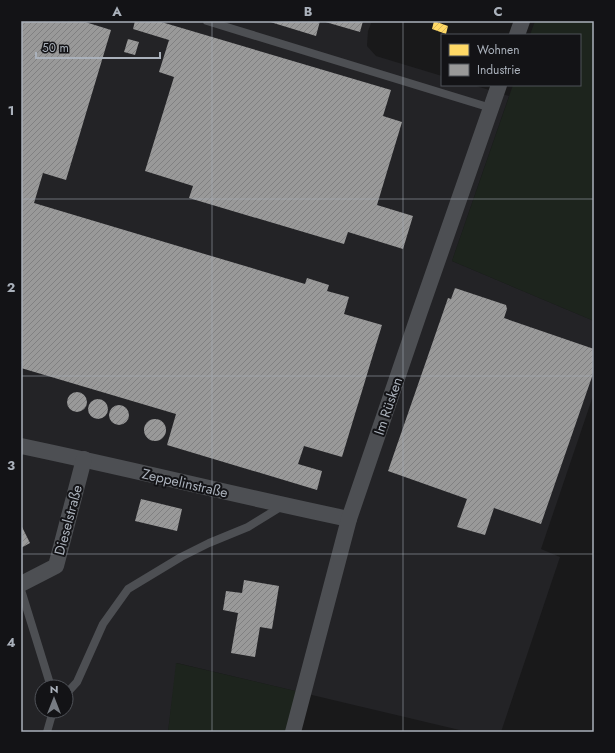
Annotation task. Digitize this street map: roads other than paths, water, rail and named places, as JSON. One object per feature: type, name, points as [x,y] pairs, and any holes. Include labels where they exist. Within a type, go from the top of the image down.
[{"type":"street","points":[[517,34],[522,21]]},
{"type":"street","name":"Im Rüsken","points":[[293,732],[349,519],[499,86]]},
{"type":"street","name":"Zeppelinstraße","points":[[21,446],[349,519]]},
{"type":"street","name":"Dieselstraße","points":[[21,584],[56,566],[84,459]]},
{"type":"lane","points":[[207,21],[491,108]]},
{"type":"lane","points":[[74,685],[77,682],[103,624],[128,589],[181,557],[209,543],[248,527],[283,505]]},
{"type":"lane","points":[[21,590],[49,679]]},
{"type":"lane","points":[[47,732],[51,719]]}]
